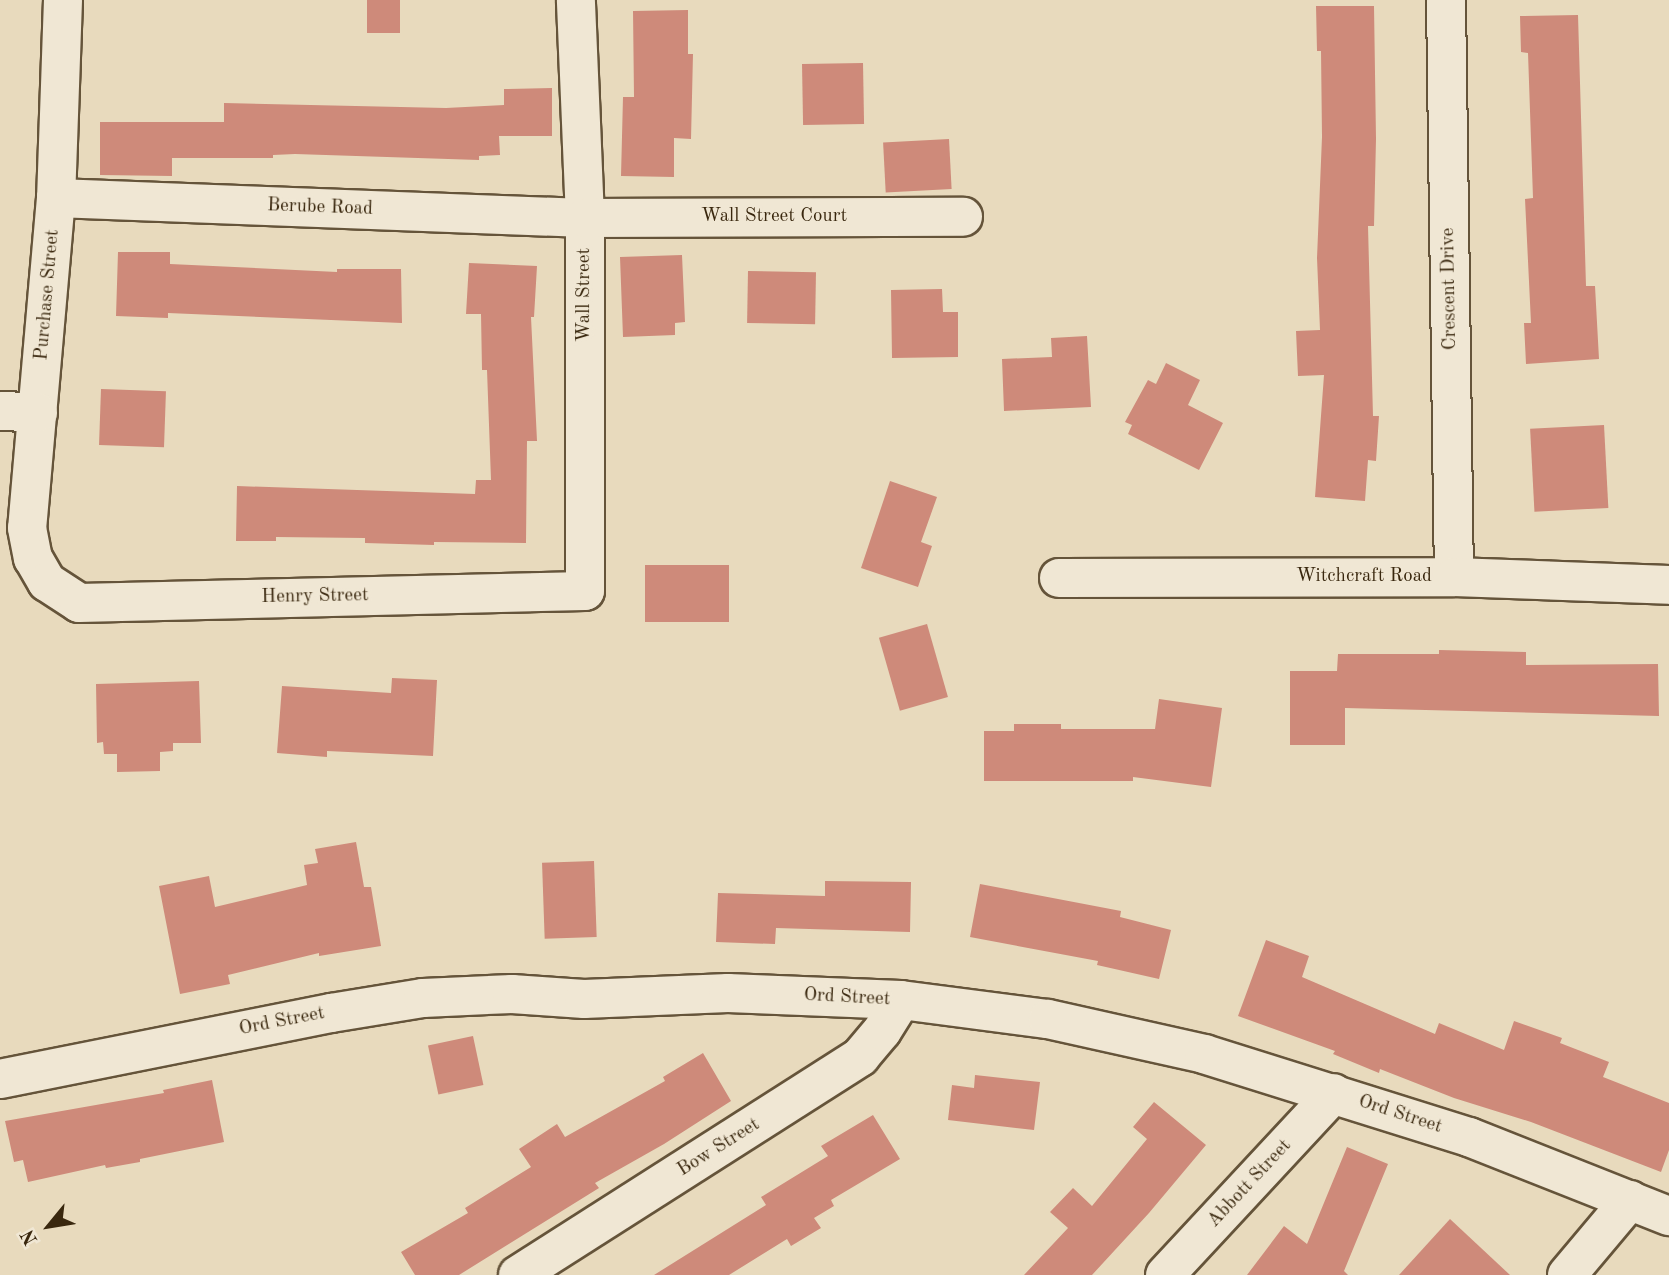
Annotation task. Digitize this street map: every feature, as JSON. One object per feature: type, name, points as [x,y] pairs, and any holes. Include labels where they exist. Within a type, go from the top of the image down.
[{"type":"street","name":"Purchase Street","points":[[49,584],[33,558],[27,528],[55,198],[63,0]]},
{"type":"street","name":"Wall Street","points":[[576,0],[585,218],[585,591]]},
{"type":"street","name":"Crescent Drive","points":[[1446,0],[1454,577]]},
{"type":"street","name":"Berube Road","points":[[55,198],[585,218]]},
{"type":"street","name":"Wall Street Court","points":[[585,218],[963,216]]},
{"type":"street","points":[[0,411],[38,412]]},
{"type":"street","name":"Witchcraft Road","points":[[1059,578],[1454,577],[1669,585]]},
{"type":"street","name":"Henry Street","points":[[49,584],[79,603],[585,591]]},
{"type":"street","name":"Ord Street","points":[[0,1079],[331,1013],[423,998],[512,994],[584,999],[728,993],[901,1000],[1048,1019],[1204,1054],[1469,1137],[1669,1216]]},
{"type":"street","name":"Bow Street","points":[[518,1275],[860,1058],[882,1031],[901,1000]]},
{"type":"street","name":"Abbott Street","points":[[1166,1275],[1334,1093]]},
{"type":"street","points":[[1567,1275],[1630,1200]]},
{"type":"building","points":[[367,0],[400,0],[400,33],[367,33]]},
{"type":"building","points":[[1316,6],[1374,6],[1374,226],[1368,226],[1373,416],[1379,416],[1376,461],[1368,460],[1365,501],[1315,497],[1324,375],[1298,376],[1296,331],[1320,330],[1317,258],[1322,137],[1321,51],[1317,51]]},
{"type":"building","points":[[688,10],[688,54],[693,54],[691,139],[674,138],[674,177],[621,176],[623,97],[634,97],[633,11]]},
{"type":"building","points":[[1578,15],[1586,286],[1595,286],[1599,359],[1526,364],[1524,323],[1531,323],[1525,199],[1533,198],[1528,53],[1521,52],[1520,16]]},
{"type":"building","points":[[863,63],[864,124],[803,125],[802,64]]},
{"type":"building","points":[[552,88],[552,136],[499,136],[500,155],[479,156],[479,160],[295,154],[273,155],[273,158],[172,158],[172,176],[100,175],[100,122],[224,122],[224,103],[446,108],[504,105],[504,89]]},
{"type":"building","points":[[949,139],[952,189],[886,192],[883,142]]},
{"type":"building","points":[[118,252],[170,252],[170,264],[337,272],[337,269],[401,269],[402,323],[168,313],[168,318],[116,316]]},
{"type":"building","points":[[682,255],[685,322],[675,323],[675,335],[623,337],[620,257]]},
{"type":"building","points":[[469,263],[537,266],[534,317],[531,317],[537,441],[527,441],[526,543],[434,542],[434,545],[365,543],[365,538],[276,537],[276,541],[236,541],[237,486],[475,494],[476,480],[491,480],[487,370],[482,370],[481,314],[466,314]]},
{"type":"building","points":[[748,271],[816,272],[815,324],[747,323]]},
{"type":"building","points":[[942,289],[943,312],[958,312],[958,357],[892,358],[891,290]]},
{"type":"building","points":[[1087,336],[1091,407],[1004,411],[1002,359],[1052,357],[1051,338]]},
{"type":"building","points":[[1166,363],[1200,380],[1188,405],[1223,423],[1199,470],[1128,434],[1132,425],[1125,422],[1148,380],[1156,384]]},
{"type":"building","points":[[101,389],[166,391],[164,447],[99,445]]},
{"type":"building","points":[[1604,425],[1608,508],[1534,512],[1530,429]]},
{"type":"building","points":[[890,481],[937,497],[921,542],[932,546],[918,587],[861,568]]},
{"type":"building","points":[[645,565],[729,565],[729,622],[645,622]]},
{"type":"building","points":[[927,624],[948,697],[900,711],[879,638]]},
{"type":"building","points":[[1439,650],[1526,652],[1526,665],[1658,664],[1659,716],[1345,708],[1345,745],[1290,745],[1290,671],[1337,671],[1338,654],[1439,654]]},
{"type":"building","points":[[392,678],[437,680],[433,756],[327,751],[327,757],[277,753],[282,686],[391,693]]},
{"type":"building","points":[[199,681],[201,743],[173,743],[173,751],[160,752],[160,771],[117,772],[117,754],[104,754],[103,742],[97,743],[96,684]]},
{"type":"building","points":[[1159,699],[1222,708],[1211,787],[1133,777],[1133,781],[984,781],[984,731],[1014,731],[1014,724],[1061,724],[1061,729],[1155,729]]},
{"type":"building","points":[[356,842],[364,887],[371,887],[381,946],[319,956],[319,953],[228,975],[230,984],[180,994],[159,886],[209,876],[215,907],[307,885],[304,865],[318,863],[315,849]]},
{"type":"building","points":[[594,861],[597,937],[545,939],[542,863]]},
{"type":"building","points":[[825,881],[911,882],[910,932],[776,928],[775,944],[716,942],[718,893],[825,896]]},
{"type":"building","points":[[980,884],[1121,911],[1120,917],[1171,930],[1159,979],[1097,965],[1098,961],[970,937]]},
{"type":"building","points":[[1266,940],[1309,956],[1302,977],[1435,1034],[1439,1023],[1504,1050],[1514,1021],[1562,1038],[1560,1043],[1609,1062],[1603,1077],[1669,1103],[1669,1150],[1661,1172],[1531,1122],[1454,1098],[1380,1069],[1379,1073],[1333,1054],[1335,1051],[1238,1016]]},
{"type":"building","points":[[473,1036],[483,1085],[438,1094],[428,1046]]},
{"type":"building","points":[[703,1053],[731,1101],[664,1144],[595,1183],[599,1188],[459,1275],[415,1275],[401,1252],[468,1213],[465,1208],[531,1167],[519,1149],[557,1124],[565,1137],[665,1081],[663,1077]]},
{"type":"building","points":[[975,1075],[1040,1082],[1034,1130],[948,1120],[952,1085],[974,1088]]},
{"type":"building","points":[[212,1080],[224,1142],[140,1159],[140,1162],[106,1168],[105,1165],[28,1182],[23,1160],[14,1162],[5,1121],[164,1093],[163,1090]]},
{"type":"building","points":[[1154,1102],[1206,1145],[1092,1275],[1024,1275],[1068,1228],[1050,1212],[1073,1188],[1092,1206],[1147,1139],[1133,1127]]},
{"type":"building","points":[[873,1115],[900,1159],[831,1200],[834,1206],[814,1218],[821,1228],[791,1246],[787,1239],[729,1275],[654,1275],[766,1205],[761,1197],[828,1156],[821,1146]]},
{"type":"building","points":[[1347,1147],[1388,1164],[1344,1271],[1348,1275],[1247,1275],[1284,1226],[1307,1244]]},
{"type":"building","points":[[1450,1219],[1510,1275],[1399,1275]]}]
